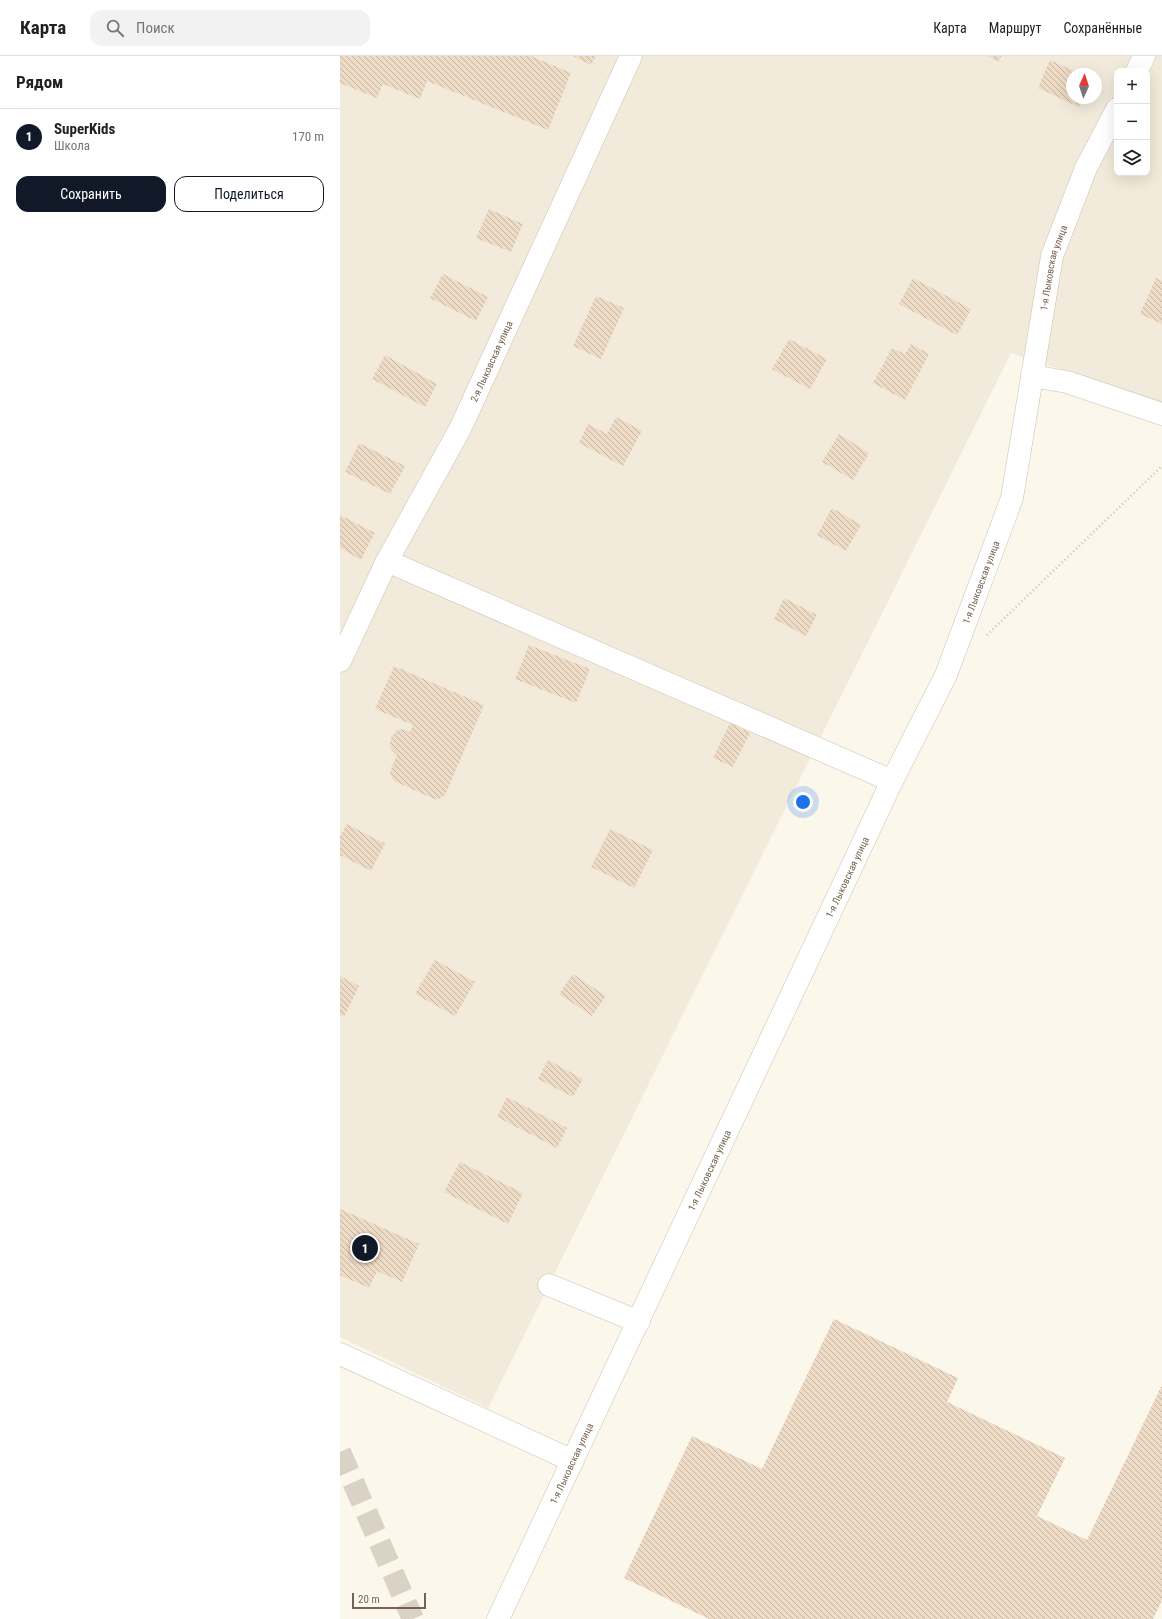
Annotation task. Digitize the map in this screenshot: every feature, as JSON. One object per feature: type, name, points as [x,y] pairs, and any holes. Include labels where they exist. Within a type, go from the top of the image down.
[{"type":"street","name":"2-я Лыковская улица","points":[[340,660],[387,561],[460,429],[631,56]]},
{"type":"street","points":[[1138,68],[1144,56]]},
{"type":"street","name":"1-я Лыковская улица","points":[[498,1619],[639,1322],[892,781],[946,675],[1012,498],[1052,256],[1086,168],[1114,115]]},
{"type":"street","points":[[1032,376],[1067,382],[1162,414]]},
{"type":"street","points":[[387,561],[892,781]]},
{"type":"street","points":[[549,1285],[639,1322]]},
{"type":"street","points":[[340,1354],[573,1461]]},
{"type":"path","points":[[986,636],[1162,466]]},
{"type":"shaded area","points":[[340,56],[1162,56],[1162,403],[1011,353],[488,1408],[340,1337]]},
{"type":"building","points":[[340,56],[531,56],[571,73],[548,130],[427,81],[420,99],[383,84],[377,98],[340,83]]},
{"type":"building","points":[[573,56],[596,56],[591,65]]},
{"type":"building","points":[[988,56],[1001,56],[998,62]]},
{"type":"building","points":[[1050,60],[1068,68],[1066,68],[1066,101],[1038,88]]},
{"type":"building","points":[[1073,104],[1080,104],[1079,107]]},
{"type":"building","points":[[489,209],[523,224],[511,252],[476,238]]},
{"type":"building","points":[[443,274],[488,297],[476,321],[430,298]]},
{"type":"building","points":[[913,278],[971,309],[957,335],[899,304]]},
{"type":"building","points":[[1156,278],[1162,281],[1162,324],[1140,314]]},
{"type":"building","points":[[596,296],[624,308],[601,359],[573,346]]},
{"type":"building","points":[[789,339],[827,359],[810,389],[772,369]]},
{"type":"building","points":[[911,344],[929,354],[905,400],[873,383],[892,348],[905,354]]},
{"type":"building","points":[[385,355],[437,384],[425,407],[372,379]]},
{"type":"building","points":[[616,417],[642,431],[623,466],[579,443],[588,424],[607,434]]},
{"type":"building","points":[[839,434],[869,453],[853,480],[822,462]]},
{"type":"building","points":[[359,443],[405,466],[390,494],[345,472]]},
{"type":"building","points":[[832,508],[861,525],[846,551],[817,535]]},
{"type":"building","points":[[340,515],[375,533],[361,560],[340,548]]},
{"type":"building","points":[[784,598],[817,615],[806,636],[774,619]]},
{"type":"building","points":[[529,645],[590,669],[576,703],[515,679]]},
{"type":"building","points":[[394,666],[484,705],[445,795],[439,799],[434,799],[394,781],[390,775],[397,755],[391,749],[390,741],[392,736],[398,730],[403,729],[410,732],[413,725],[375,709]]},
{"type":"building","points":[[730,723],[750,733],[733,767],[713,758]]},
{"type":"building","points":[[347,824],[385,844],[371,871],[340,855],[340,837]]},
{"type":"building","points":[[610,829],[653,850],[634,888],[591,867]]},
{"type":"building","points":[[435,960],[475,982],[455,1016],[415,994]]},
{"type":"building","points":[[573,974],[606,996],[592,1016],[559,994]]},
{"type":"building","points":[[340,976],[359,986],[344,1017],[340,1015]]},
{"type":"building","points":[[548,1060],[583,1079],[573,1097],[538,1079]]},
{"type":"building","points":[[507,1097],[567,1128],[557,1148],[497,1117]]},
{"type":"building","points":[[460,1162],[523,1193],[508,1224],[444,1192]]},
{"type":"building","points":[[340,1209],[419,1244],[402,1282],[377,1271],[369,1288],[340,1275]]},
{"type":"building","points":[[834,1319],[958,1378],[947,1402],[1065,1458],[1037,1516],[1087,1540],[1162,1385],[1162,1600],[1153,1619],[709,1619],[624,1578],[692,1436],[762,1469]]},
{"type":"tunnel","points":[[340,1452],[413,1619]]},
{"type":"place","name":"SuperKids","points":[[365,1248]]}]
